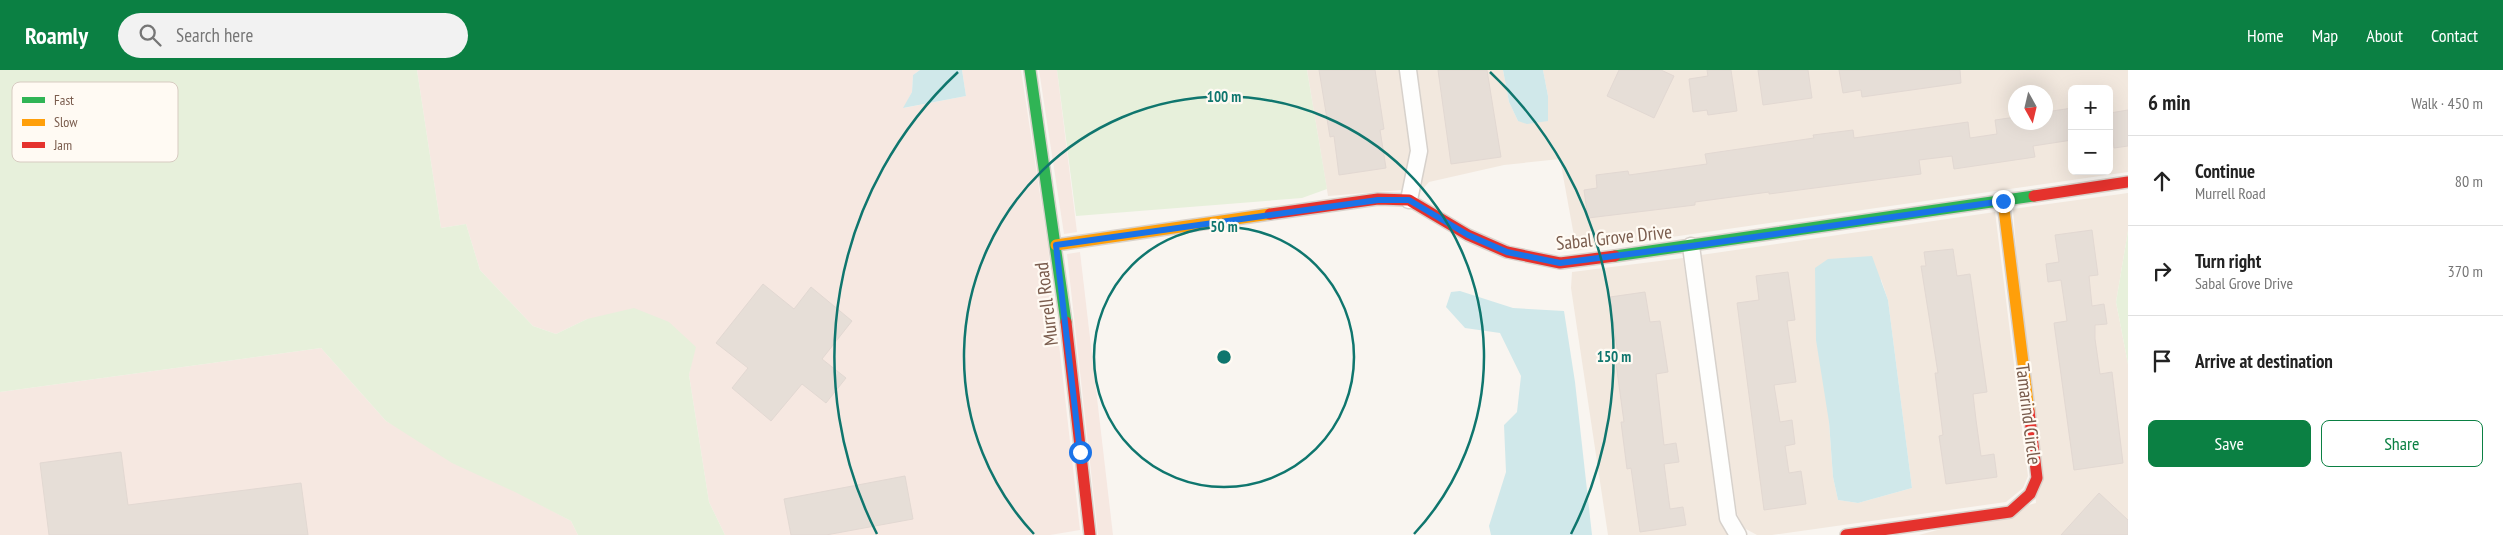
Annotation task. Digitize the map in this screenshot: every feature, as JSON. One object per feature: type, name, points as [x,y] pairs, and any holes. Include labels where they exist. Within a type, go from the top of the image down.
[{"type":"street","name":"Murrell Road","points":[[1030,70],[1056,245],[1090,535]]},
{"type":"street","points":[[1056,245],[1378,200],[1409,200],[1419,151],[1408,70]]},
{"type":"street","name":"Sabal Grove Drive","points":[[1409,200],[1468,235],[1507,252],[1560,263],[1691,246],[2128,182]]},
{"type":"street","name":"Tamarind Circle","points":[[1846,535],[2010,512],[2030,494],[2037,478],[2003,201]]},
{"type":"street","points":[[1691,246],[1728,518],[1738,535]]},
{"type":"shaded area","points":[[417,70],[920,70],[913,75],[912,92],[904,108],[966,96],[962,70],[1021,70],[1048,247],[1080,530],[1050,535],[725,535],[709,502],[689,375],[695,347],[587,319],[556,334],[533,326],[480,270],[466,224],[441,228]]},
{"type":"shaded area","points":[[1039,70],[1057,70],[1077,232],[1064,234]]},
{"type":"shaded area","points":[[1307,70],[1399,70],[1410,151],[1402,190],[1328,196]]},
{"type":"shaded area","points":[[1417,70],[1503,70],[1509,102],[1518,121],[1548,96],[1543,70],[2128,70],[2128,172],[2113,174],[2113,85],[2068,85],[2068,175],[2107,175],[1574,251],[1574,236],[1560,159],[1504,165],[1429,182],[1420,192],[1428,150]]},
{"type":"shaded area","points":[[2128,193],[2128,231],[2116,302],[2128,364],[2128,535],[1919,535],[2036,503],[2013,209]]},
{"type":"shaded area","points":[[1995,212],[2028,476],[2023,488],[2006,502],[1772,535],[1757,535],[1744,528],[1737,514],[1701,255]],"holes":[[[1881,279],[1888,300],[1912,488],[1858,503],[1838,500],[1833,477],[1829,422]]]},
{"type":"shaded area","points":[[1080,252],[1113,535],[1098,535],[1067,254]]},
{"type":"shaded area","points":[[1683,258],[1719,519],[1728,535],[1608,535],[1571,288],[1572,272]]},
{"type":"shaded area","points":[[321,348],[386,421],[571,521],[578,535],[0,535],[0,392]]},
{"type":"green space","points":[[0,70],[417,70],[441,228],[466,224],[480,270],[533,326],[556,334],[587,319],[634,308],[669,322],[696,347],[689,375],[709,502],[725,535],[578,535],[571,521],[515,492],[452,463],[386,421],[321,348],[0,392]]},
{"type":"green space","points":[[1057,70],[1307,70],[1327,189],[1302,198],[1076,216]]},
{"type":"green space","points":[[2128,231],[2128,364],[2116,302]]},
{"type":"water","points":[[920,70],[962,70],[966,96],[903,108],[912,92],[913,75]]},
{"type":"water","points":[[1503,70],[1543,70],[1548,96],[1548,121],[1527,124],[1518,121],[1509,102]]},
{"type":"water","points":[[1872,256],[1888,300],[1912,488],[1858,503],[1838,500],[1833,477],[1829,422],[1816,340],[1815,268],[1828,259]]},
{"type":"water","points":[[1460,291],[1513,308],[1564,311],[1575,382],[1592,535],[1491,535],[1489,526],[1506,472],[1504,425],[1517,412],[1521,376],[1500,333],[1465,328],[1446,307],[1451,292]]},
{"type":"building","points":[[1319,70],[1375,70],[1384,129],[1380,130],[1386,168],[1339,175],[1334,136],[1330,137]]},
{"type":"building","points":[[1438,70],[1487,70],[1501,157],[1451,164]]},
{"type":"building","points":[[1619,70],[1661,70],[1674,76],[1654,118],[1607,96]]},
{"type":"building","points":[[1707,70],[1731,70],[1737,111],[1708,115],[1707,110],[1693,112],[1689,79],[1708,76]]},
{"type":"building","points":[[1758,70],[1808,70],[1812,98],[1763,105]]},
{"type":"building","points":[[1839,70],[1960,70],[1961,83],[1862,97],[1861,90],[1843,93]]},
{"type":"building","points":[[2068,109],[2068,141],[2033,146],[2035,157],[1954,169],[1952,156],[1919,160],[1921,174],[1769,194],[1769,192],[1695,202],[1695,205],[1588,218],[1584,190],[1597,188],[1596,175],[1628,171],[1629,175],[1707,164],[1705,154],[1814,138],[1813,135],[1853,130],[1854,138],[1968,122],[1970,138],[1997,134],[1995,120],[2008,118],[2008,130],[2053,130],[2053,111]]},
{"type":"building","points":[[2128,110],[2128,146],[2114,148],[2113,112]]},
{"type":"building","points":[[2092,230],[2098,275],[2089,276],[2092,306],[2104,304],[2107,324],[2095,325],[2095,339],[2100,374],[2112,372],[2123,463],[2074,470],[2054,323],[2067,321],[2061,280],[2048,282],[2046,264],[2059,262],[2055,235]]},
{"type":"building","points":[[1953,249],[1957,276],[1970,274],[1987,392],[1973,394],[1976,420],[1981,456],[1994,454],[1997,477],[1946,484],[1939,436],[1943,435],[1935,373],[1938,373],[1921,266],[1926,266],[1924,252]]},
{"type":"building","points":[[1788,272],[1795,320],[1787,321],[1796,382],[1774,385],[1780,422],[1792,420],[1795,444],[1785,446],[1789,473],[1801,471],[1806,504],[1764,510],[1737,303],[1759,300],[1756,276]]},
{"type":"building","points":[[763,284],[794,309],[811,287],[852,321],[822,359],[846,378],[826,403],[802,384],[771,421],[732,388],[748,368],[716,343]]},
{"type":"building","points":[[1645,292],[1650,322],[1660,321],[1668,372],[1656,374],[1664,445],[1676,443],[1679,462],[1664,464],[1670,509],[1683,507],[1686,525],[1640,532],[1631,468],[1627,469],[1621,422],[1624,422],[1615,356],[1618,355],[1610,297]]},
{"type":"building","points":[[121,452],[128,505],[301,483],[308,535],[49,535],[40,463]]},
{"type":"building","points":[[905,476],[913,519],[826,535],[791,535],[784,499]]},
{"type":"building","points":[[2099,493],[2128,520],[2128,535],[2061,535]]},
{"type":"traffic: fast","points":[[1030,70],[1066,322]]},
{"type":"traffic: fast","points":[[1615,256],[2034,196]]},
{"type":"traffic: slow","points":[[2003,201],[2029,411]]},
{"type":"traffic: slow","points":[[1056,245],[1270,214]]},
{"type":"traffic: jam","points":[[2034,196],[2128,182]]},
{"type":"traffic: jam","points":[[1270,214],[1378,199],[1409,200],[1468,235],[1507,252],[1560,263],[1615,256]]},
{"type":"traffic: jam","points":[[1066,322],[1090,535]]},
{"type":"traffic: jam","points":[[1846,535],[2010,512],[2030,494],[2037,478],[2029,411]]},
{"type":"route","points":[[1080,452],[1065,309],[1056,245],[1378,200],[1409,200],[1468,235],[1507,252],[1560,263],[2003,201]]}]
